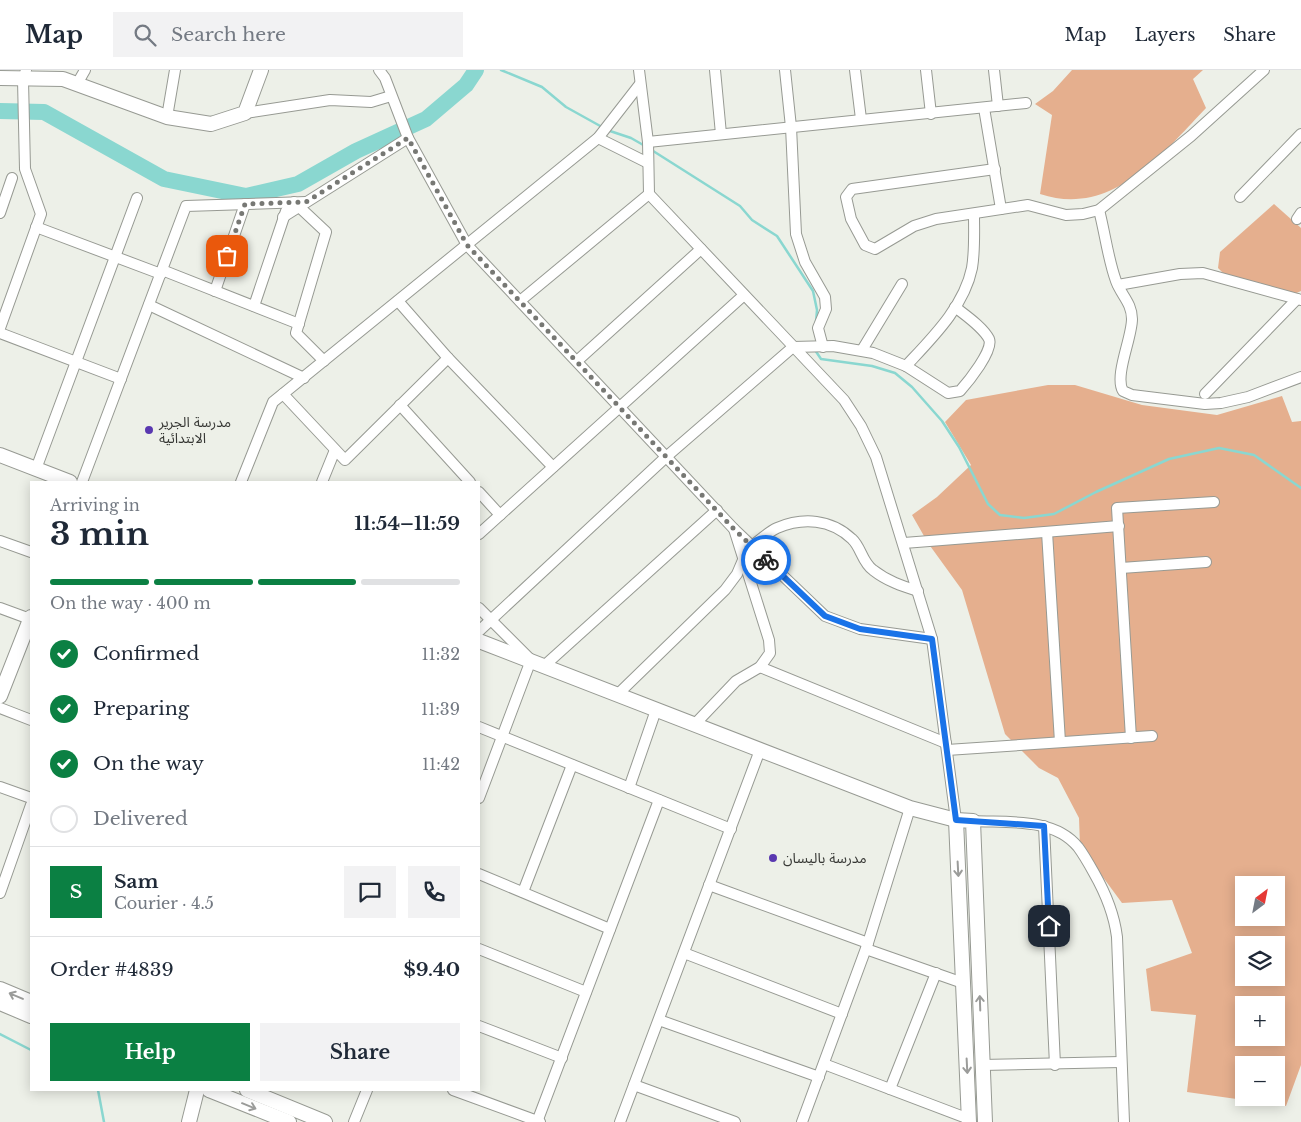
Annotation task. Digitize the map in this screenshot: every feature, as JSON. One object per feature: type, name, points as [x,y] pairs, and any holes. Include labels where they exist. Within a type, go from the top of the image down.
[{"type":"street","points":[[77,84],[85,70]]},
{"type":"street","points":[[167,117],[175,70]]},
{"type":"street","points":[[245,113],[261,70]]},
{"type":"street","points":[[639,70],[648,142],[649,194],[844,400],[861,426],[876,457],[932,639],[956,820],[969,1120],[824,1064]]},
{"type":"street","points":[[715,70],[721,134]]},
{"type":"street","points":[[785,70],[791,127],[796,234],[804,262],[825,297],[826,309],[818,328],[823,347]]},
{"type":"street","points":[[855,70],[861,120]]},
{"type":"street","points":[[926,70],[931,114]]},
{"type":"street","points":[[994,70],[998,106]]},
{"type":"street","points":[[995,169],[852,189],[846,197],[854,227],[865,245],[871,248],[879,248],[921,223],[1001,209],[1028,205],[1074,215],[1099,210],[1184,142],[1264,70]]},
{"type":"street","points":[[382,71],[408,138],[467,245],[733,528],[825,616],[860,629],[932,639]]},
{"type":"street","points":[[0,328],[41,214],[25,169],[25,75]]},
{"type":"street","points":[[0,78],[25,75],[63,79],[167,117],[211,124],[245,113],[330,100],[371,102],[391,96]]},
{"type":"street","points":[[242,481],[273,402],[598,138],[640,84]]},
{"type":"street","points":[[648,142],[1026,103]]},
{"type":"street","points":[[984,108],[1001,209]]},
{"type":"street","points":[[1240,197],[1301,134]]},
{"type":"street","points":[[254,306],[284,217],[297,204],[408,138]]},
{"type":"street","points":[[598,138],[648,163]]},
{"type":"street","points":[[0,213],[12,178]]},
{"type":"street","points":[[520,301],[649,194]]},
{"type":"street","points":[[36,469],[137,198]]},
{"type":"street","points":[[215,291],[245,204]]},
{"type":"street","points":[[82,481],[186,206],[297,204],[326,232],[296,333],[324,361]]},
{"type":"street","points":[[1099,210],[1118,285],[1127,298],[1131,312],[1131,328],[1120,381],[1121,388],[1129,394],[1213,404],[1248,397],[1301,377]]},
{"type":"street","points":[[906,366],[932,338],[955,307],[965,289],[972,267],[974,214]]},
{"type":"street","points":[[36,227],[215,291],[299,324]]},
{"type":"street","points":[[577,361],[701,249]]},
{"type":"street","points":[[1118,285],[1180,274],[1203,274],[1299,300],[1206,394]]},
{"type":"street","points":[[862,350],[902,284]]},
{"type":"street","points":[[480,533],[744,296]]},
{"type":"street","points":[[398,301],[448,358],[553,467]]},
{"type":"street","points":[[149,305],[304,378]]},
{"type":"street","points":[[480,630],[666,457],[793,347],[862,350],[906,366],[948,393],[957,393],[962,389],[988,353],[990,342],[987,336],[955,307]]},
{"type":"street","points":[[0,333],[76,360],[121,379]]},
{"type":"street","points":[[283,394],[345,460],[448,358]]},
{"type":"street","points":[[400,405],[469,481]]},
{"type":"street","points":[[324,481],[335,450]]},
{"type":"street","points":[[0,456],[67,481]]},
{"type":"street","points":[[480,493],[500,515]]},
{"type":"street","points":[[1131,738],[1118,508],[1214,502]]},
{"type":"street","points":[[480,795],[502,736],[537,663],[717,510]]},
{"type":"street","points":[[752,546],[777,529],[805,521],[820,521],[837,527],[854,540],[860,555],[872,569],[891,582],[918,591]]},
{"type":"street","points":[[904,543],[1118,526]]},
{"type":"street","points":[[695,724],[736,682],[760,667],[770,653],[769,640],[733,528]]},
{"type":"street","points":[[1047,532],[1060,742]]},
{"type":"street","points":[[0,540],[30,552]]},
{"type":"street","points":[[617,695],[725,590],[737,574],[743,560]]},
{"type":"street","points":[[1121,568],[1206,562]]},
{"type":"street","points":[[0,608],[30,618]]},
{"type":"street","points":[[480,609],[537,663]]},
{"type":"street","points":[[0,696],[30,621]]},
{"type":"street","points":[[480,641],[910,808],[956,820],[1044,826],[1066,836],[1078,847],[1112,909],[1117,937],[1124,1122]]},
{"type":"street","points":[[760,667],[946,747],[1152,736]]},
{"type":"street","points":[[0,708],[30,720]]},
{"type":"street","points":[[629,788],[656,710]]},
{"type":"street","points":[[480,726],[730,829]]},
{"type":"street","points":[[620,1122],[760,750]]},
{"type":"street","points":[[523,892],[572,764]]},
{"type":"street","points":[[0,787],[30,798]]},
{"type":"street","points":[[456,1091],[538,1122],[659,800]]},
{"type":"street","points":[[0,893],[30,808]]},
{"type":"street","points":[[802,1122],[867,946],[910,808]]},
{"type":"street","points":[[973,821],[985,1122]]},
{"type":"street","points":[[1044,826],[1055,1065]]},
{"type":"street","points":[[480,874],[610,929]]},
{"type":"street","points":[[709,886],[963,983]]},
{"type":"street","points":[[480,949],[586,992]]},
{"type":"street","points":[[684,953],[842,1014]]},
{"type":"street","points":[[890,1089],[936,973]]},
{"type":"street","points":[[0,989],[30,1002]]},
{"type":"street","points":[[0,1003],[30,1016]]},
{"type":"street","points":[[658,1020],[819,1076]]},
{"type":"street","points":[[480,1026],[562,1058]]},
{"type":"street","points":[[965,1030],[981,1029]]},
{"type":"street","points":[[982,1065],[1055,1065],[1121,1062]]},
{"type":"street","points":[[634,1085],[735,1122]]},
{"type":"street","points":[[189,1122],[197,1091]]},
{"type":"street","points":[[211,1091],[285,1121]]},
{"type":"street","points":[[249,1091],[325,1122]]},
{"type":"street","points":[[354,1122],[367,1091]]},
{"type":"shaded area","points":[[1072,70],[1203,70],[1193,79],[1206,108],[1153,162],[1134,177],[1113,189],[1090,197],[1066,199],[1040,194],[1052,115],[1035,104],[1053,91]]},
{"type":"shaded area","points":[[1274,204],[1301,228],[1301,291],[1292,295],[1223,273],[1218,268],[1220,252]]},
{"type":"shaded area","points":[[1048,385],[1075,385],[1142,405],[1217,415],[1282,396],[1292,422],[1301,421],[1301,1065],[1286,1106],[1285,1056],[1235,1056],[1235,1099],[1187,1092],[1196,1015],[1151,1011],[1146,969],[1192,953],[1172,900],[1122,903],[1080,846],[1079,818],[1058,778],[1039,768],[1005,734],[962,590],[928,543],[912,515],[937,497],[971,465],[945,422],[966,400]]},
{"type":"waterway","points":[[0,111],[44,112],[164,179],[246,196],[298,184],[356,151],[426,119],[466,85],[476,70]]},
{"type":"waterway","points":[[501,70],[542,87],[566,107],[602,127]]},
{"type":"waterway","points":[[607,130],[631,138],[645,146]]},
{"type":"waterway","points":[[650,149],[740,206],[752,220],[777,236],[813,291],[817,310],[816,322]]},
{"type":"waterway","points":[[815,350],[821,359],[872,366],[895,373],[912,387],[942,421],[959,447],[988,504],[1000,515],[1024,518],[1054,514],[1096,492],[1169,459],[1219,448],[1254,455],[1301,488]]},
{"type":"waterway","points":[[0,1034],[30,1049]]},
{"type":"waterway","points":[[98,1091],[104,1122]]},
{"type":"way so far","points":[[227,256],[245,204],[306,202],[408,138],[467,245],[733,528],[766,560]]},
{"type":"place","name":"مدرسة الجرير الابتدائية","points":[[149,430]]},
{"type":"place","name":"مدرسة بالیسان","points":[[773,858]]},
{"type":"route","points":[[766,560],[825,616],[860,629],[932,639],[956,820],[1044,826],[1049,926]]}]
